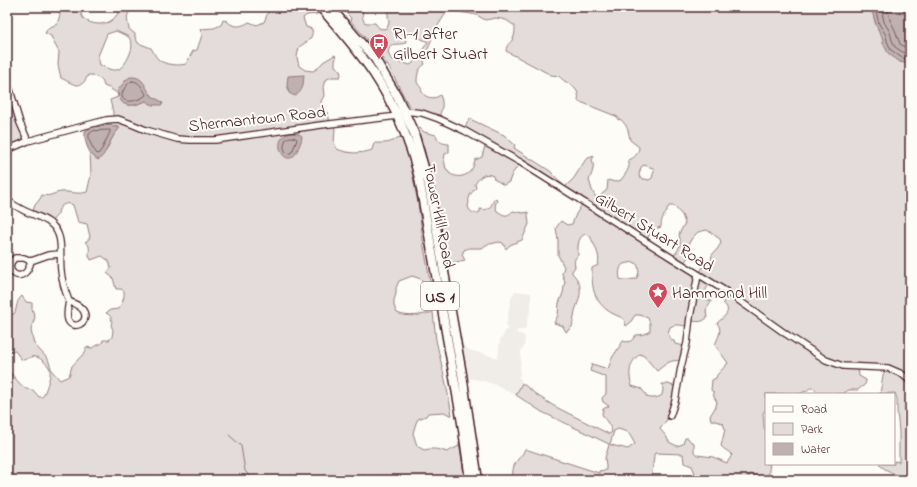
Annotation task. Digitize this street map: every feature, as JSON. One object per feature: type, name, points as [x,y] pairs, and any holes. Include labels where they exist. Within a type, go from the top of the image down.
[{"type":"highway","name":"Tower Hill Road","points":[[320,7],[371,69],[414,133],[428,181],[462,374],[478,480]]},
{"type":"highway","name":"Tower Hill Road","points":[[330,7],[375,59],[398,96],[401,114],[419,178],[462,423],[470,480]]},
{"type":"highway","points":[[445,325],[448,328],[467,434],[474,457]]},
{"type":"street","points":[[7,80],[20,123],[28,141]]},
{"type":"street","name":"Gilbert Stuart Road","points":[[401,114],[422,113],[430,116],[465,131],[520,162],[727,292],[791,338],[826,360],[843,366],[888,368],[902,374],[910,380]]},
{"type":"street","name":"Shermantown Road","points":[[7,150],[28,141],[106,120],[118,119],[146,130],[177,139],[214,140],[401,114]]},
{"type":"street","points":[[7,200],[23,210],[40,217],[53,226],[60,242],[62,281],[69,301]]},
{"type":"street","points":[[31,261],[48,255],[60,254]]},
{"type":"street","points":[[670,416],[675,401],[687,342],[698,275]]},
{"type":"shaded area","points":[[515,291],[531,293],[531,307],[525,330],[518,330],[516,333],[525,337],[524,347],[521,350],[520,375],[518,377],[521,379],[522,383],[516,395],[496,385],[468,378],[464,370],[462,347],[464,346],[469,350],[498,358],[500,339],[508,329],[506,326],[511,299]]},
{"type":"green space","points":[[58,7],[81,7],[81,13],[84,19],[90,23],[102,24],[113,19],[118,14],[121,7],[134,7],[129,12],[127,19],[129,29],[135,34],[138,43],[151,48],[157,58],[161,61],[168,64],[180,65],[186,64],[193,51],[197,50],[202,35],[200,29],[214,28],[221,25],[223,20],[235,26],[241,26],[249,22],[257,25],[264,22],[269,10],[268,7],[313,7],[318,14],[307,15],[303,18],[306,27],[312,29],[312,35],[309,40],[299,47],[297,57],[299,66],[305,70],[313,71],[323,62],[335,55],[335,66],[340,70],[341,75],[340,77],[332,77],[325,80],[323,87],[324,96],[321,101],[324,112],[328,113],[330,123],[334,124],[334,142],[337,149],[350,153],[363,152],[372,150],[374,143],[389,142],[405,136],[418,203],[431,287],[424,288],[421,279],[412,276],[399,281],[396,288],[394,306],[397,313],[402,315],[410,316],[433,312],[436,340],[452,415],[444,412],[428,413],[426,416],[418,419],[413,433],[417,446],[424,450],[436,449],[447,452],[459,446],[459,442],[465,480],[7,480],[7,369],[24,388],[33,390],[39,397],[44,395],[49,381],[50,370],[42,360],[37,357],[24,360],[21,359],[15,351],[7,351],[7,315],[14,314],[18,300],[22,296],[26,302],[32,303],[32,309],[35,317],[31,330],[34,344],[48,359],[52,371],[60,380],[69,376],[72,366],[86,351],[86,347],[92,348],[102,343],[103,340],[109,340],[112,337],[112,320],[106,313],[110,310],[118,309],[124,296],[124,291],[121,289],[116,289],[113,278],[107,273],[111,268],[109,261],[102,256],[91,260],[89,256],[89,246],[85,242],[90,237],[87,224],[78,222],[73,205],[63,205],[59,209],[58,214],[50,223],[32,213],[35,205],[42,195],[50,195],[61,192],[87,192],[91,175],[90,151],[95,158],[106,151],[113,136],[119,129],[119,127],[102,126],[105,123],[113,121],[113,112],[110,100],[118,97],[117,93],[104,86],[102,80],[92,75],[88,75],[79,85],[73,84],[61,78],[58,65],[59,52],[51,36],[45,33],[48,28],[57,24],[60,15]],"holes":[[[116,31],[129,37],[132,46],[129,57],[122,67],[114,70],[100,65],[98,56],[107,34]],[[118,90],[151,94],[153,97],[162,102],[153,105],[146,101],[127,105],[121,101]]]},
{"type":"green space","points":[[340,7],[364,7],[362,14],[364,22],[375,23],[379,28],[383,29],[387,28],[389,23],[387,7],[871,7],[883,43],[900,62],[910,64],[910,476],[903,478],[880,465],[895,465],[895,461],[899,462],[897,399],[895,393],[880,393],[883,375],[886,368],[858,366],[859,376],[866,380],[866,382],[858,390],[849,390],[844,393],[818,393],[815,389],[811,388],[802,393],[765,393],[765,410],[763,413],[765,429],[765,465],[770,465],[769,476],[749,474],[749,480],[692,480],[695,473],[692,466],[684,463],[683,454],[656,453],[654,454],[652,475],[637,480],[513,480],[513,468],[516,461],[523,454],[525,449],[599,473],[599,471],[606,470],[605,458],[609,444],[542,412],[516,395],[522,383],[538,396],[554,406],[609,434],[612,432],[602,414],[603,409],[609,406],[603,402],[602,398],[606,394],[606,377],[590,371],[592,364],[608,369],[612,358],[623,341],[629,342],[636,335],[650,331],[650,324],[648,318],[635,315],[626,326],[624,319],[609,311],[598,301],[593,286],[592,268],[598,265],[599,258],[590,236],[585,234],[579,240],[578,255],[574,263],[575,267],[572,271],[579,282],[580,291],[572,327],[566,332],[563,326],[554,323],[558,315],[559,303],[563,293],[565,281],[562,273],[564,267],[558,255],[556,228],[561,221],[567,225],[572,224],[583,203],[520,163],[512,174],[509,182],[504,185],[488,174],[481,177],[475,184],[476,188],[469,197],[468,206],[471,211],[478,213],[480,212],[480,209],[488,209],[494,199],[497,200],[495,206],[497,211],[503,215],[509,215],[513,211],[523,213],[528,212],[529,224],[522,240],[510,245],[506,249],[503,243],[499,242],[486,245],[482,248],[469,248],[464,250],[462,255],[465,260],[448,263],[425,152],[418,129],[420,128],[424,132],[436,135],[441,142],[449,144],[449,152],[445,154],[444,160],[446,169],[449,173],[458,176],[466,175],[472,169],[475,160],[482,157],[486,142],[463,130],[470,118],[504,135],[515,145],[514,148],[550,171],[565,187],[574,178],[586,159],[594,156],[592,160],[593,170],[589,180],[597,200],[602,198],[602,194],[607,190],[608,180],[615,182],[621,180],[629,168],[628,160],[636,155],[639,147],[630,140],[626,126],[620,119],[618,120],[618,117],[578,101],[578,95],[575,88],[559,76],[551,75],[506,51],[508,45],[514,37],[515,26],[506,20],[496,18],[485,20],[477,15],[448,10],[435,30],[426,54],[425,64],[419,70],[417,77],[417,83],[425,96],[433,98],[440,95],[442,107],[438,118],[412,112],[390,69],[350,20],[351,18]],"holes":[[[411,34],[428,42],[413,63],[410,65],[391,59],[388,53],[390,46],[405,43],[406,40],[403,36]],[[644,165],[653,168],[654,171],[652,178],[649,180],[640,178],[639,175],[641,167]],[[669,206],[674,206],[682,215],[685,223],[679,234],[679,247],[672,258],[646,241],[652,230],[661,227],[662,218],[667,212]],[[707,230],[720,239],[721,243],[712,255],[711,260],[703,266],[699,275],[683,264],[689,256],[689,243],[698,232]],[[636,263],[639,270],[636,279],[620,279],[619,275],[623,264]],[[710,282],[729,294],[723,303],[727,309],[726,314],[717,323],[720,331],[715,345],[728,363],[716,378],[712,380],[711,390],[717,402],[710,416],[711,420],[723,423],[725,429],[721,446],[732,455],[727,463],[713,457],[697,455],[694,452],[694,443],[688,438],[685,438],[683,444],[677,446],[669,442],[660,429],[669,417],[677,387],[662,384],[662,395],[655,398],[649,398],[642,389],[632,386],[630,377],[630,368],[636,357],[640,354],[644,356],[657,371],[671,361],[682,361],[685,346],[675,344],[674,341],[670,339],[668,333],[670,327],[676,325],[686,326],[690,320],[699,322],[707,318],[706,310],[711,301],[706,299],[705,293]],[[618,429],[628,432],[635,444],[628,449],[611,445],[614,431]]]},
{"type":"green space","points":[[7,80],[27,144],[7,153]]},
{"type":"water","points":[[871,7],[910,7],[910,64],[900,62],[888,53],[876,25]]},
{"type":"water","points":[[304,75],[300,92],[295,96],[289,93],[287,85],[288,76]]},
{"type":"water","points":[[130,77],[135,77],[141,80],[151,95],[163,104],[153,105],[146,101],[127,105],[121,101],[118,90]]},
{"type":"water","points":[[111,125],[114,127],[119,127],[119,129],[101,158],[98,160],[87,147],[85,131],[92,127]]},
{"type":"water","points":[[291,133],[299,134],[302,138],[293,157],[288,158],[281,152],[280,141],[284,136]]},
{"type":"waterway","points":[[229,435],[241,446],[245,471],[254,480]]},
{"type":"place","name":"RI-1 after Gilbert Stuart","points":[[379,60]]},
{"type":"place","name":"Hammond Hill","points":[[658,309]]}]
